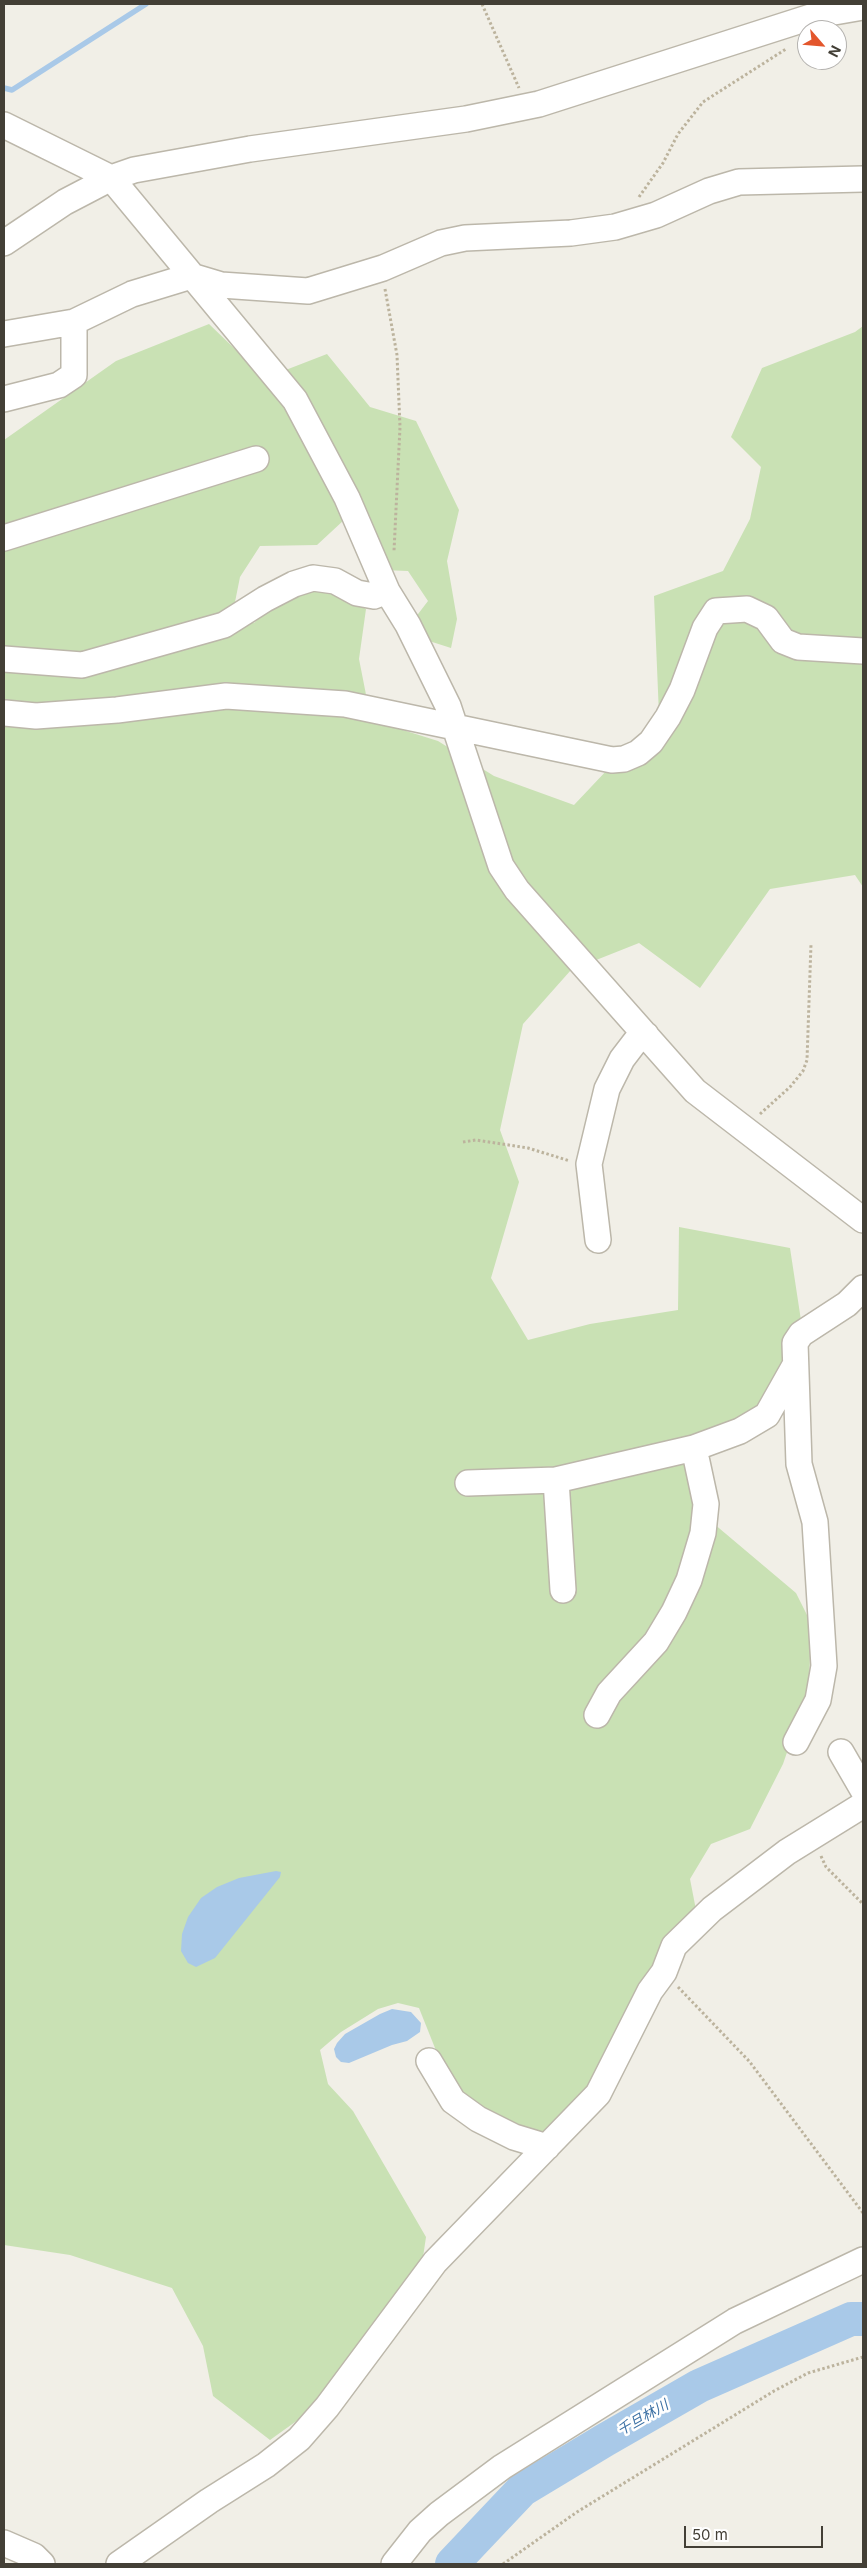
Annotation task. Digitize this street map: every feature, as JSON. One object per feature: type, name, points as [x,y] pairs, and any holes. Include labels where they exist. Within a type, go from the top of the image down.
[{"type":"street","points":[[4,243],[65,202],[111,178],[153,165],[466,119],[528,107],[568,96],[817,15],[863,7]]},
{"type":"street","points":[[4,125],[111,178],[295,400],[347,498],[388,591],[420,650],[456,727],[501,866],[517,890],[694,1091],[863,1220]]},
{"type":"street","points":[[4,334],[74,322],[132,294],[191,276],[221,285],[308,291],[383,268],[441,243],[465,238],[571,233],[615,227],[656,215],[709,191],[739,182],[863,179]]},
{"type":"street","points":[[4,400],[59,385],[74,375],[74,322]]},
{"type":"street","points":[[4,538],[256,459]]},
{"type":"street","points":[[4,660],[82,665],[224,625],[265,599],[294,584],[313,578],[335,581],[357,593],[374,596],[388,591]]},
{"type":"street","points":[[4,713],[36,716],[117,710],[226,696],[344,704],[612,760],[624,759],[638,754],[651,742],[668,717],[682,690],[705,628],[716,611],[747,610],[766,618],[783,641],[798,647],[863,651]]},
{"type":"street","points":[[598,1240],[589,1164],[607,1089],[622,1059],[636,1042],[646,1036]]},
{"type":"street","points":[[796,1742],[818,1700],[824,1666],[815,1522],[799,1464],[794,1366],[795,1343],[801,1334],[847,1304],[863,1288]]},
{"type":"street","points":[[468,1483],[556,1480],[694,1448],[740,1431],[766,1415],[794,1366]]},
{"type":"street","points":[[597,1715],[609,1693],[656,1642],[674,1612],[689,1580],[703,1533],[706,1504],[694,1448]]},
{"type":"street","points":[[556,1480],[563,1590]]},
{"type":"street","points":[[841,1752],[863,1790]]},
{"type":"street","points":[[119,2564],[209,2501],[266,2465],[299,2440],[327,2407],[435,2262],[598,2094],[650,1991],[664,1972],[674,1946],[712,1909],[787,1852],[863,1806]]},
{"type":"street","points":[[429,2061],[454,2101],[478,2119],[514,2137],[548,2147]]},
{"type":"street","points":[[394,2564],[426,2525],[502,2467],[735,2320],[863,2260]]},
{"type":"street","points":[[4,2543],[34,2556],[42,2564]]},
{"type":"path","points":[[482,4],[528,107]]},
{"type":"path","points":[[635,201],[647,188],[678,134],[703,102],[787,48]]},
{"type":"path","points":[[383,268],[386,299],[397,355],[400,427],[394,557]]},
{"type":"path","points":[[744,1129],[790,1087],[803,1071],[807,1060],[811,944]]},
{"type":"path","points":[[463,1142],[476,1140],[528,1148],[571,1162],[589,1164]]},
{"type":"path","points":[[812,1837],[826,1867],[863,1904]]},
{"type":"path","points":[[664,1972],[749,2061],[863,2213]]},
{"type":"path","points":[[503,2564],[577,2512],[774,2391],[808,2373],[863,2357]]},
{"type":"green space","points":[[209,324],[265,378],[327,354],[370,407],[416,421],[459,510],[447,561],[457,619],[451,648],[426,640],[415,618],[428,601],[408,571],[383,570],[344,520],[317,545],[260,546],[240,577],[234,607],[254,623],[274,602],[296,590],[334,589],[366,609],[359,659],[371,720],[438,741],[494,776],[574,805],[659,715],[654,596],[723,571],[750,519],[761,467],[731,437],[762,368],[855,332],[863,326],[863,887],[855,875],[770,889],[700,988],[639,943],[571,970],[523,1024],[500,1130],[519,1182],[491,1278],[528,1340],[590,1324],[678,1310],[679,1227],[790,1248],[807,1360],[775,1414],[687,1442],[694,1507],[796,1593],[811,1623],[809,1688],[783,1764],[750,1829],[711,1844],[690,1879],[696,1910],[595,2090],[546,2143],[455,2098],[419,2008],[398,2003],[378,2009],[341,2032],[320,2050],[328,2084],[353,2111],[426,2237],[422,2264],[323,2402],[270,2440],[213,2396],[203,2346],[172,2288],[70,2255],[4,2245],[4,440],[116,361]]},
{"type":"water","points":[[276,1871],[281,1872],[280,1877],[215,1958],[196,1967],[188,1963],[181,1951],[182,1934],[188,1917],[201,1898],[217,1887],[239,1878]]},
{"type":"water","points":[[392,2009],[411,2012],[421,2023],[420,2032],[407,2041],[392,2045],[349,2063],[341,2062],[336,2057],[334,2049],[345,2034]]},
{"type":"waterway","points":[[4,88],[12,90],[146,4]]},
{"type":"waterway","name":"千旦林川","points":[[452,2564],[522,2490],[605,2440],[699,2386],[851,2319],[863,2319]]}]
